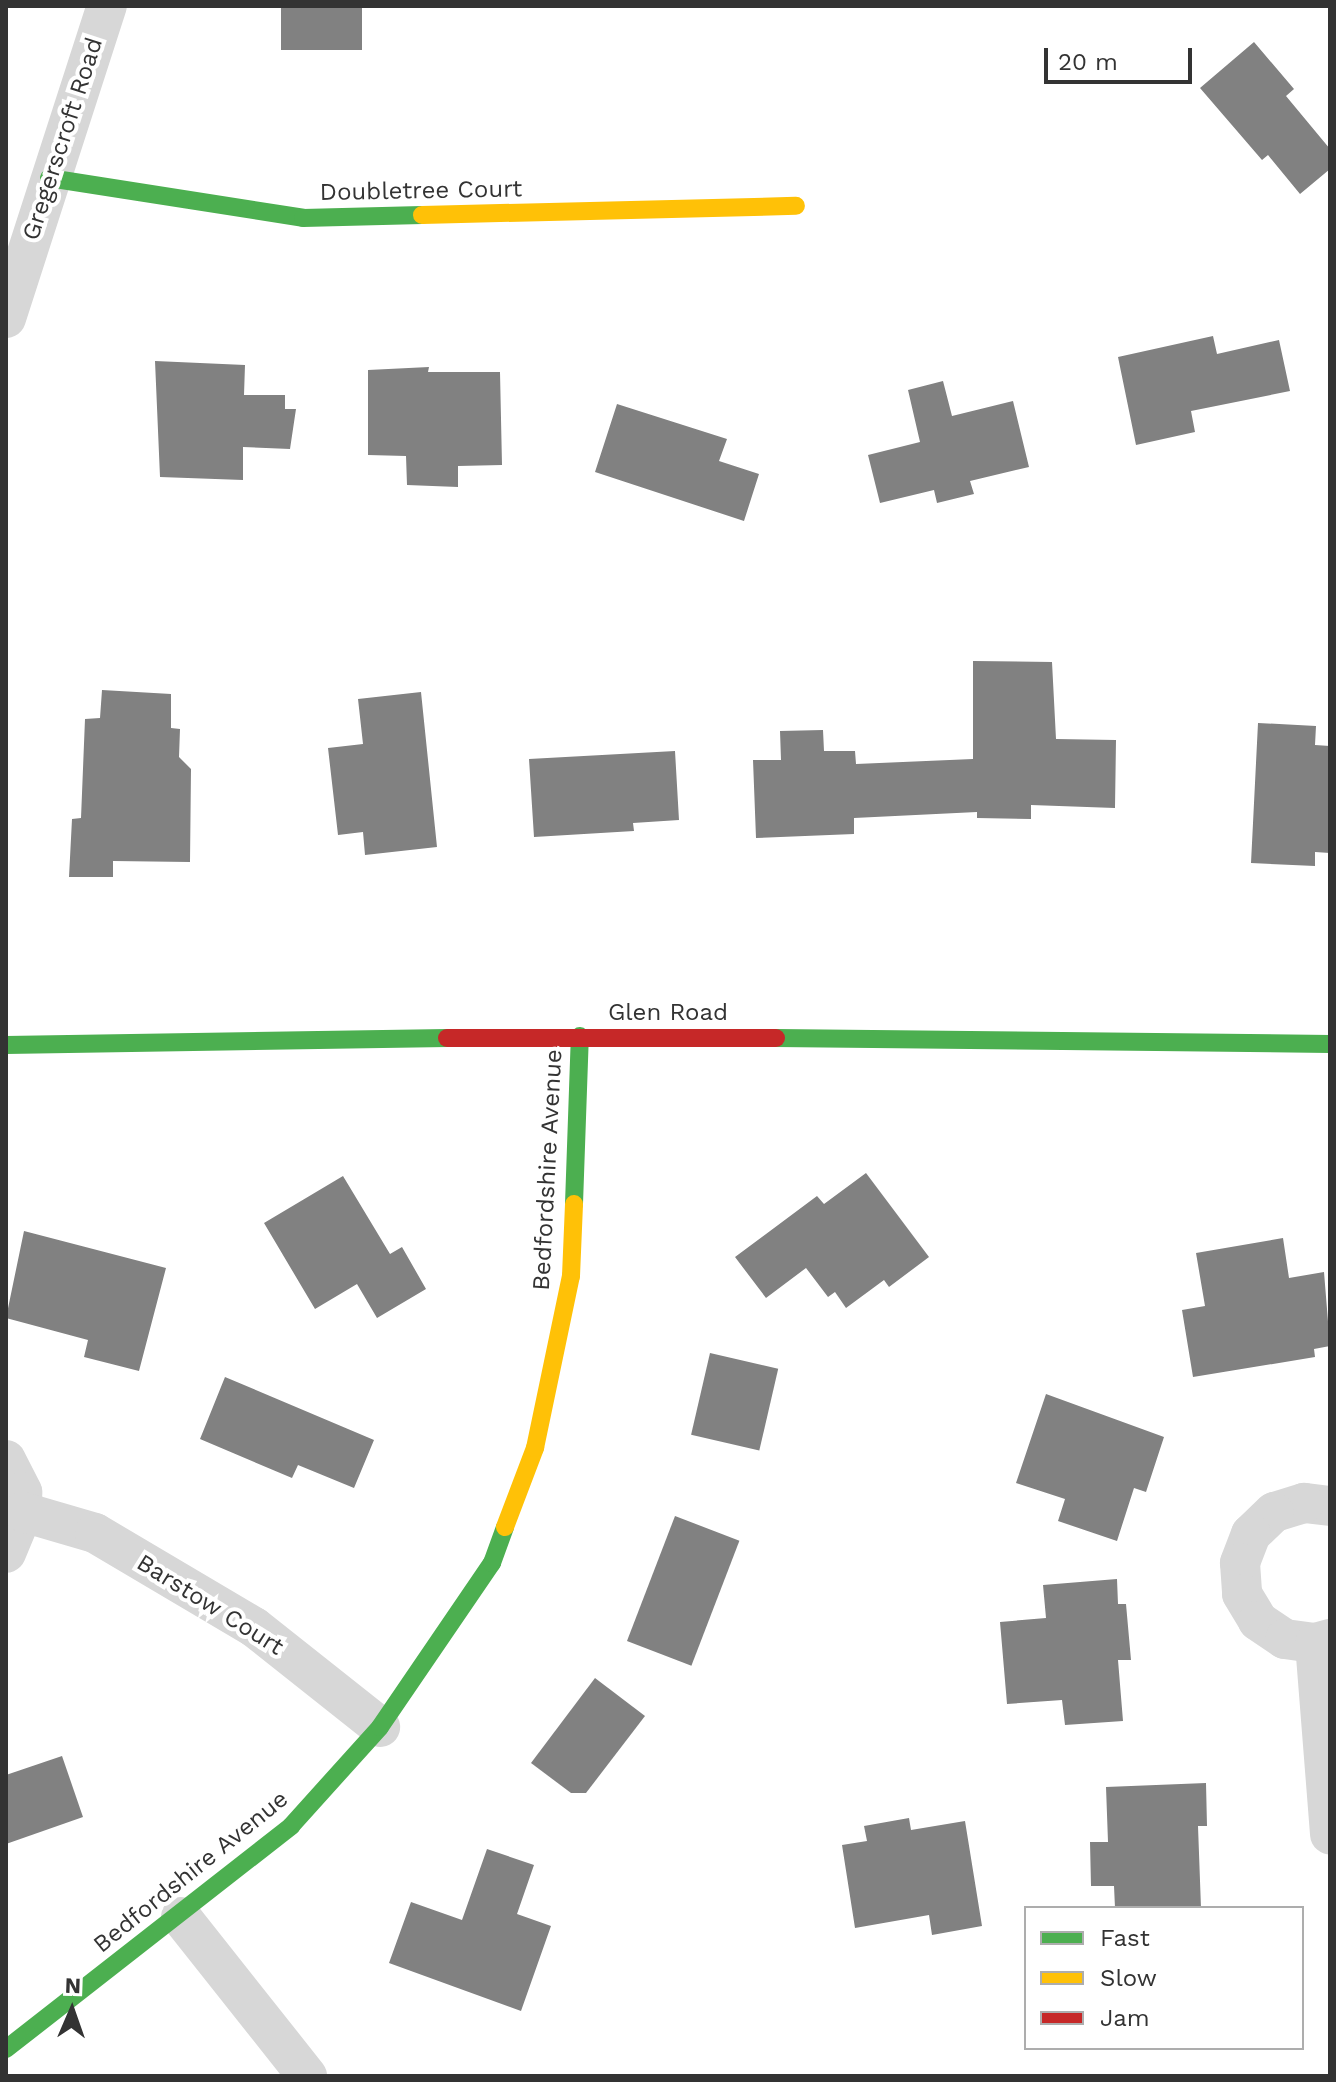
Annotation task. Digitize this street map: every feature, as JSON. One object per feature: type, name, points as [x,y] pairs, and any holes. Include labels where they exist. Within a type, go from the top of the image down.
[{"type":"street","name":"Gregerscroft Road","points":[[6,318],[107,6]]},
{"type":"street","name":"Doubletree Court","points":[[49,178],[303,218],[796,206]]},
{"type":"street","name":"Glen Road","points":[[6,1045],[580,1036],[1330,1044]]},
{"type":"street","name":"Bedfordshire Avenue","points":[[6,2049],[181,1917],[291,1826],[380,1727],[492,1563],[535,1448],[571,1276],[580,1036]]},
{"type":"street","points":[[6,1460],[22,1492],[23,1512],[6,1553]]},
{"type":"street","points":[[1330,1506],[1304,1503],[1274,1512],[1251,1534],[1240,1563],[1242,1594],[1258,1621],[1285,1639],[1323,1641],[1330,1834]]},
{"type":"street","name":"Barstow Court","points":[[23,1512],[95,1533],[241,1619],[380,1727]]},
{"type":"street","points":[[181,1917],[307,2076]]},
{"type":"building","points":[[281,6],[362,6],[362,50],[281,50]]},
{"type":"building","points":[[1254,42],[1294,89],[1286,96],[1330,149],[1330,169],[1300,194],[1268,155],[1262,160],[1200,88]]},
{"type":"building","points":[[1213,336],[1217,354],[1279,340],[1290,391],[1191,411],[1195,432],[1136,445],[1118,357]]},
{"type":"building","points":[[155,361],[245,365],[244,395],[285,395],[285,409],[296,409],[290,449],[243,447],[243,480],[160,477]]},
{"type":"building","points":[[429,367],[428,372],[500,372],[502,465],[458,466],[458,487],[407,485],[406,456],[368,455],[368,370]]},
{"type":"building","points":[[943,381],[952,416],[1013,401],[1029,467],[970,481],[974,494],[937,503],[934,490],[880,503],[868,455],[920,442],[908,390]]},
{"type":"building","points":[[617,404],[727,439],[719,461],[759,474],[744,521],[595,472]]},
{"type":"building","points":[[973,661],[1052,662],[1056,739],[1116,740],[1115,808],[1031,805],[1031,819],[977,818],[977,812],[854,818],[854,834],[756,838],[753,760],[781,760],[780,731],[823,730],[824,751],[855,751],[856,764],[973,759]]},
{"type":"building","points":[[102,690],[171,694],[171,728],[180,729],[179,757],[191,769],[190,862],[113,861],[113,877],[69,877],[72,819],[81,818],[85,719],[100,718]]},
{"type":"building","points":[[421,692],[437,847],[365,855],[363,832],[338,835],[328,748],[363,744],[358,699]]},
{"type":"building","points":[[1258,723],[1316,726],[1315,745],[1330,746],[1330,853],[1315,852],[1315,866],[1251,863]]},
{"type":"building","points":[[675,751],[679,820],[633,823],[634,831],[534,837],[529,759]]},
{"type":"building","points":[[866,1173],[929,1257],[889,1287],[884,1280],[846,1308],[835,1292],[828,1297],[806,1268],[766,1298],[735,1257],[817,1196],[824,1204]]},
{"type":"building","points":[[343,1176],[390,1254],[402,1247],[426,1289],[377,1318],[357,1284],[315,1309],[264,1223]]},
{"type":"building","points":[[24,1231],[166,1268],[139,1371],[84,1357],[88,1340],[6,1318]]},
{"type":"building","points":[[1283,1238],[1289,1278],[1324,1272],[1330,1346],[1314,1349],[1315,1357],[1193,1377],[1182,1310],[1205,1306],[1196,1253]]},
{"type":"building","points":[[710,1353],[778,1369],[759,1451],[691,1435]]},
{"type":"building","points":[[225,1377],[374,1440],[354,1488],[298,1465],[292,1478],[200,1439]]},
{"type":"building","points":[[1046,1394],[1164,1437],[1146,1492],[1134,1488],[1117,1541],[1058,1521],[1065,1499],[1016,1483]]},
{"type":"building","points":[[675,1516],[739,1541],[691,1666],[627,1641]]},
{"type":"building","points":[[1117,1579],[1118,1604],[1126,1604],[1131,1660],[1118,1660],[1123,1721],[1065,1725],[1062,1700],[1007,1704],[1000,1622],[1046,1618],[1043,1585]]},
{"type":"building","points":[[595,1678],[645,1716],[586,1793],[571,1793],[531,1763]]},
{"type":"building","points":[[62,1756],[83,1817],[6,1844],[6,1775]]},
{"type":"building","points":[[1206,1783],[1207,1826],[1198,1826],[1201,1906],[1115,1906],[1114,1886],[1091,1886],[1090,1842],[1108,1842],[1106,1787]]},
{"type":"building","points":[[909,1818],[911,1830],[965,1821],[982,1926],[932,1935],[929,1915],[855,1928],[842,1845],[867,1841],[864,1826]]},
{"type":"building","points":[[487,1849],[534,1865],[517,1914],[551,1926],[521,2011],[389,1963],[411,1902],[462,1920]]},
{"type":"traffic: fast","points":[[49,178],[303,218],[422,215]]},
{"type":"traffic: fast","points":[[574,1204],[580,1036]]},
{"type":"traffic: fast","points":[[6,1045],[447,1038]]},
{"type":"traffic: fast","points":[[776,1038],[1330,1044]]},
{"type":"traffic: fast","points":[[6,2049],[291,1826],[380,1727],[492,1563],[505,1527]]},
{"type":"traffic: slow","points":[[422,215],[796,206]]},
{"type":"traffic: slow","points":[[505,1527],[535,1448],[571,1276],[574,1204]]},
{"type":"traffic: jam","points":[[447,1038],[776,1038]]}]
